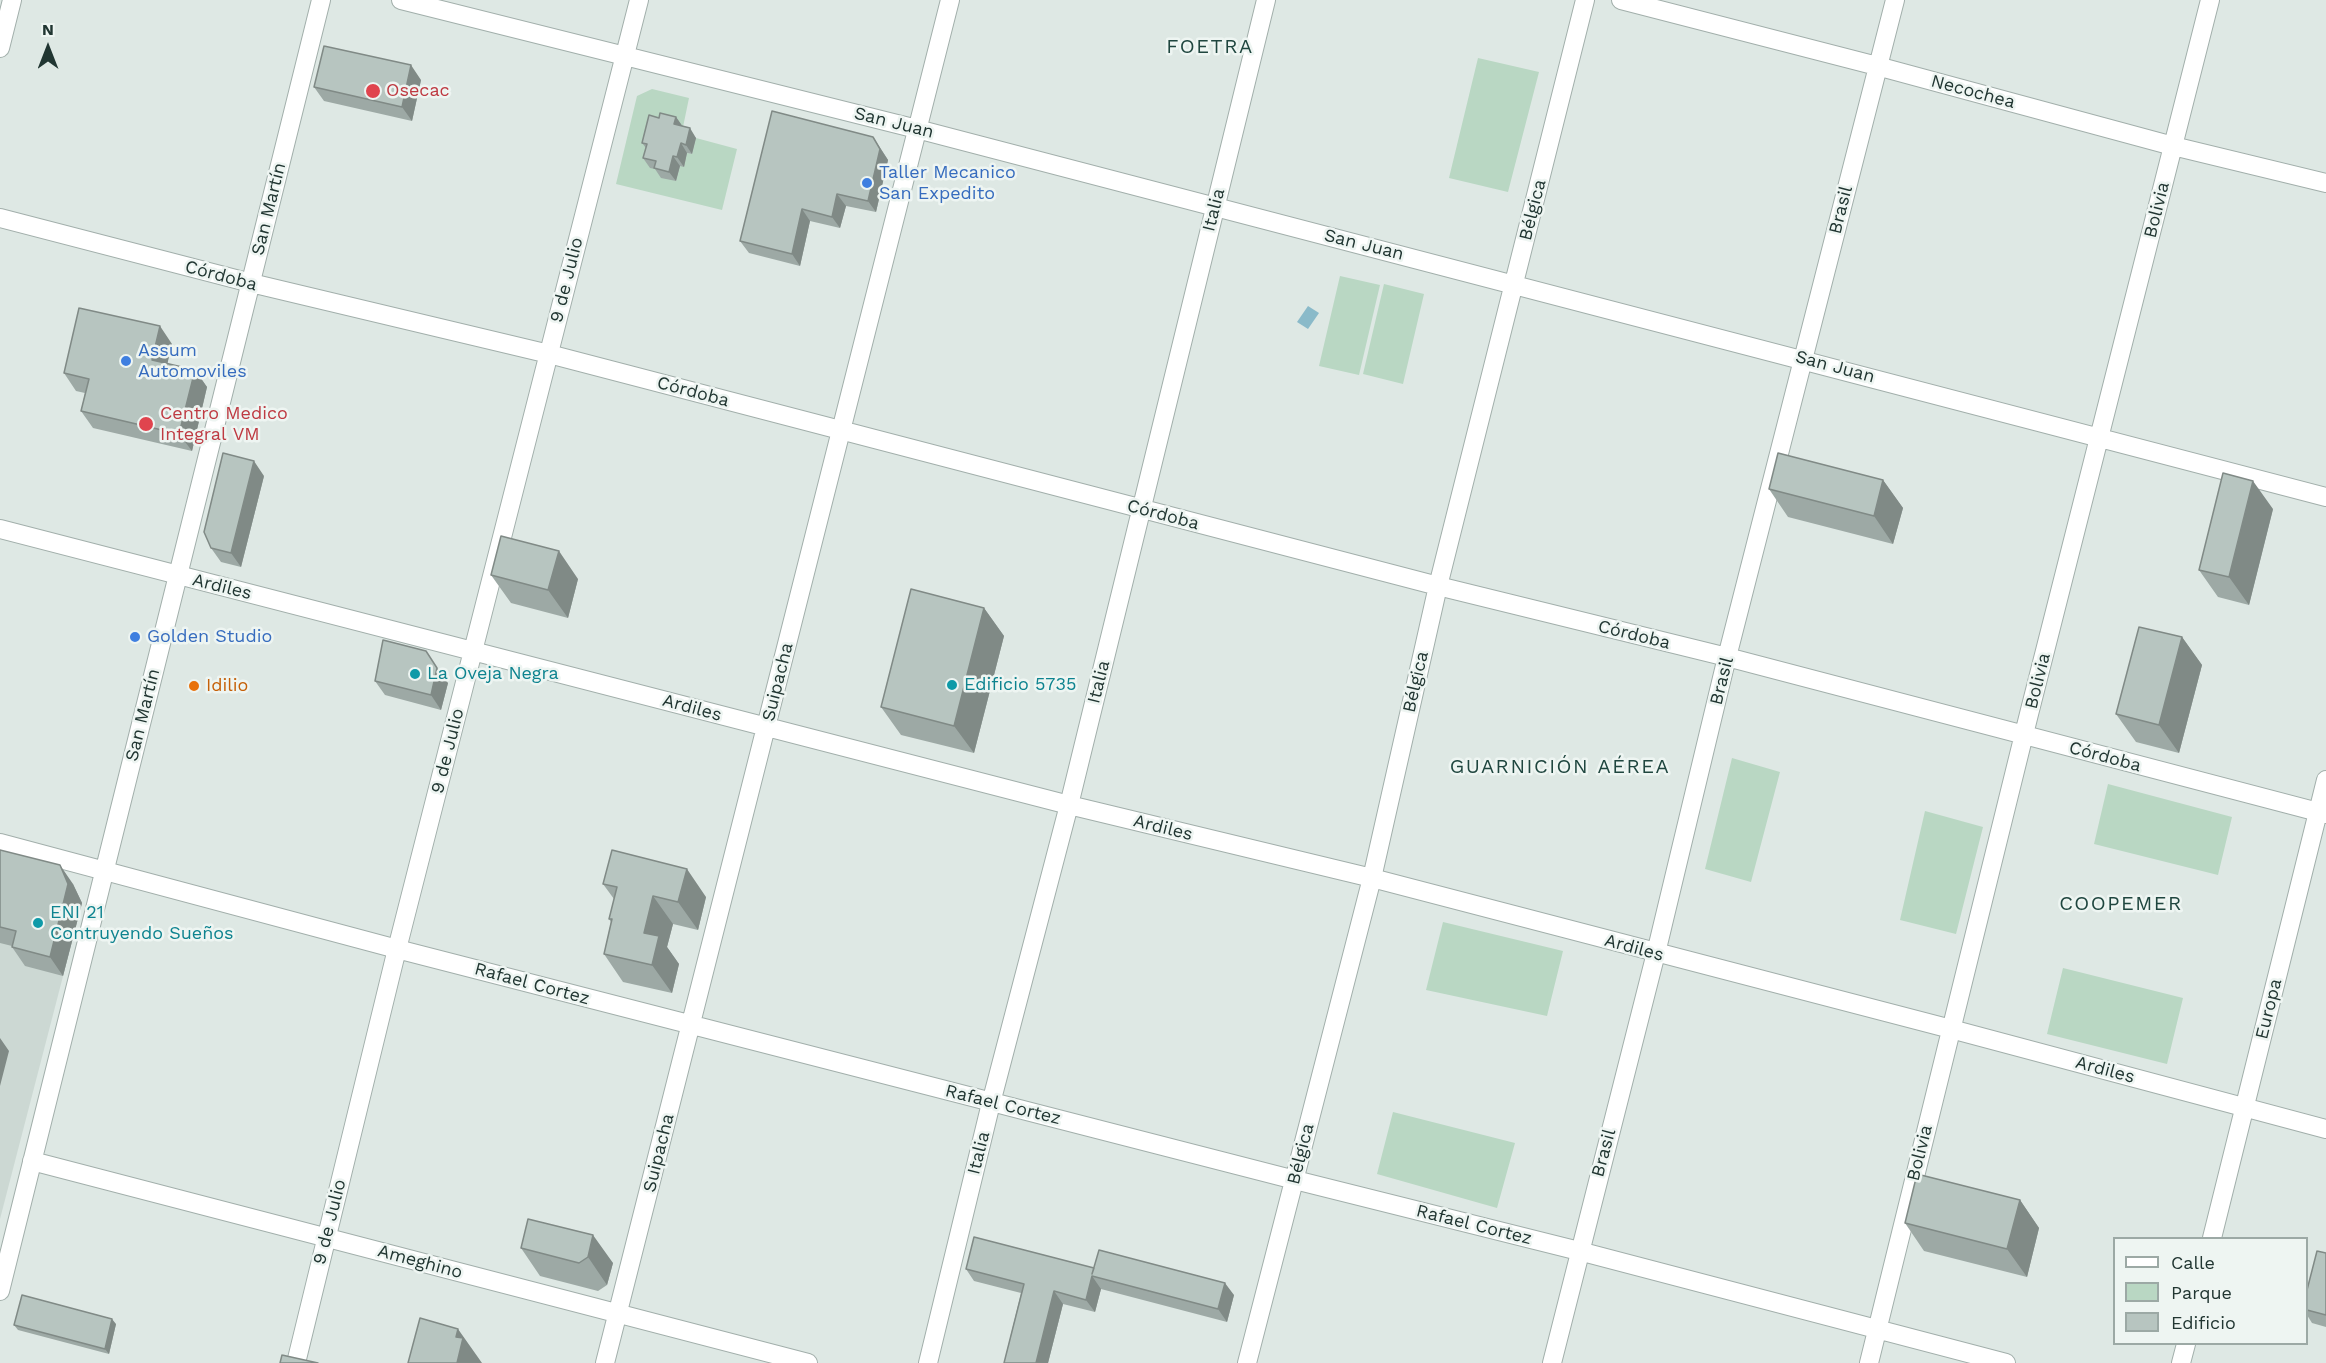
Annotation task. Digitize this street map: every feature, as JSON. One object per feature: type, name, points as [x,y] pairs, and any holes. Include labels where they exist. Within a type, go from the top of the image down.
[{"type":"street","points":[[0,48],[12,0]]},
{"type":"street","name":"San Martín","points":[[0,1291],[321,0]]},
{"type":"street","name":"San Juan","points":[[400,0],[917,129],[2326,497]]},
{"type":"street","name":"9 de Julio","points":[[296,1363],[398,949],[639,0]]},
{"type":"street","name":"Suipacha","points":[[605,1363],[950,0]]},
{"type":"street","name":"Italia","points":[[928,1363],[991,1102],[1069,805],[1266,0]]},
{"type":"street","name":"Bélgica","points":[[1247,1363],[1372,878],[1438,586],[1585,0]]},
{"type":"street","name":"Necochea","points":[[1621,0],[2173,146],[2326,183]]},
{"type":"street","name":"Brasil","points":[[1552,1363],[1656,953],[1727,657],[1895,0]]},
{"type":"street","name":"Bolivia","points":[[1869,1363],[1950,1029],[2210,0]]},
{"type":"street","name":"Córdoba","points":[[0,218],[251,283],[549,354],[1140,509],[1438,586],[1727,657],[2322,813]]},
{"type":"street","name":"Ardiles","points":[[0,529],[1069,805],[1372,878],[2326,1129]]},
{"type":"street","name":"Europa","points":[[2212,1237],[2322,813],[2326,780]]},
{"type":"street","name":"Rafael Cortez","points":[[0,843],[691,1025],[1579,1251],[2006,1363]]},
{"type":"street","name":"Ameghino","points":[[33,1161],[808,1363]]},
{"type":"street","points":[[2181,1363],[2186,1345]]},
{"type":"shaded area","points":[[0,866],[82,903],[0,1219]]},
{"type":"green space","points":[[1478,58],[1539,72],[1508,192],[1449,178]]},
{"type":"green space","points":[[652,89],[689,98],[683,127],[663,171],[676,181],[680,166],[684,166],[687,153],[692,154],[696,138],[737,149],[722,210],[616,184],[637,96]]},
{"type":"green space","points":[[1340,276],[1380,285],[1359,375],[1319,366]]},
{"type":"green space","points":[[1384,284],[1424,294],[1403,384],[1363,374]]},
{"type":"green space","points":[[1732,758],[1780,772],[1751,882],[1705,869]]},
{"type":"green space","points":[[2108,784],[2232,817],[2218,875],[2094,844]]},
{"type":"green space","points":[[1925,811],[1983,827],[1956,934],[1900,920]]},
{"type":"green space","points":[[1443,922],[1563,951],[1547,1016],[1426,990]]},
{"type":"green space","points":[[2063,968],[2183,998],[2167,1064],[2047,1034]]},
{"type":"green space","points":[[1393,1112],[1515,1143],[1497,1208],[1377,1174]]},
{"type":"water","points":[[1308,306],[1319,313],[1308,329],[1297,322]]},
{"type":"building","name":"Osecac","points":[[324,46],[411,65],[402,107],[314,87]]},
{"type":"building","points":[[772,111],[873,137],[880,149],[868,201],[837,194],[832,217],[802,209],[792,254],[740,241]]},
{"type":"building","points":[[660,113],[676,117],[674,124],[690,128],[686,145],[681,143],[677,157],[673,156],[669,172],[654,168],[656,161],[643,158],[647,144],[642,143],[649,115],[659,118]]},
{"type":"building","points":[[79,308],[160,326],[152,360],[195,370],[179,434],[81,411],[89,379],[64,373]]},
{"type":"building","points":[[223,453],[254,461],[231,553],[211,548],[204,532]]},
{"type":"building","points":[[1778,453],[1883,480],[1874,516],[1769,489]]},
{"type":"building","points":[[2223,473],[2253,481],[2229,577],[2199,570]]},
{"type":"building","points":[[501,536],[559,551],[548,590],[491,575]]},
{"type":"building","points":[[911,589],[984,608],[954,726],[881,707]]},
{"type":"building","points":[[2139,627],[2182,637],[2159,725],[2116,714]]},
{"type":"building","points":[[383,640],[426,651],[437,668],[431,695],[375,681]]},
{"type":"building","name":"ENI 21 Contruyendo Sueños","points":[[0,850],[60,865],[68,884],[50,957],[12,947],[16,931],[0,927]]},
{"type":"building","points":[[612,850],[687,869],[678,902],[653,896],[644,933],[659,936],[652,965],[604,954],[617,887],[603,884]]},
{"type":"building","points":[[1917,1174],[2020,1200],[2007,1249],[1905,1223]]},
{"type":"building","points":[[528,1219],[593,1235],[588,1257],[579,1263],[521,1248]]},
{"type":"building","points":[[974,1237],[1094,1268],[1099,1250],[1225,1283],[1218,1309],[1092,1276],[1086,1300],[1054,1291],[1036,1363],[1004,1363],[1024,1284],[966,1269]]},
{"type":"building","points":[[2317,1251],[2326,1253],[2326,1315],[2308,1310],[2308,1286]]},
{"type":"building","points":[[22,1295],[112,1319],[105,1349],[14,1325]]},
{"type":"building","points":[[420,1318],[458,1329],[456,1337],[463,1338],[457,1363],[408,1363]]},
{"type":"building","points":[[282,1355],[318,1363],[280,1363]]},
{"type":"place","name":"Osecac","points":[[373,91]]},
{"type":"place","name":"Taller Mecanico San Expedito","points":[[867,183]]},
{"type":"place","name":"Assum Automoviles","points":[[126,361]]},
{"type":"place","name":"Centro Medico Integral VM","points":[[146,424]]},
{"type":"place","name":"Golden Studio","points":[[135,637]]},
{"type":"place","name":"La Oveja Negra","points":[[415,674]]},
{"type":"place","name":"Edificio 5735","points":[[952,685]]},
{"type":"place","name":"Idilio","points":[[194,686]]},
{"type":"place","name":"ENI 21 Contruyendo Sueños","points":[[38,923]]},
{"type":"district","name":"FOETRA","points":[[1210,47]]},
{"type":"district","name":"GUARNICIÓN AÉREA","points":[[1560,767]]},
{"type":"district","name":"COOPEMER","points":[[2121,904]]}]
